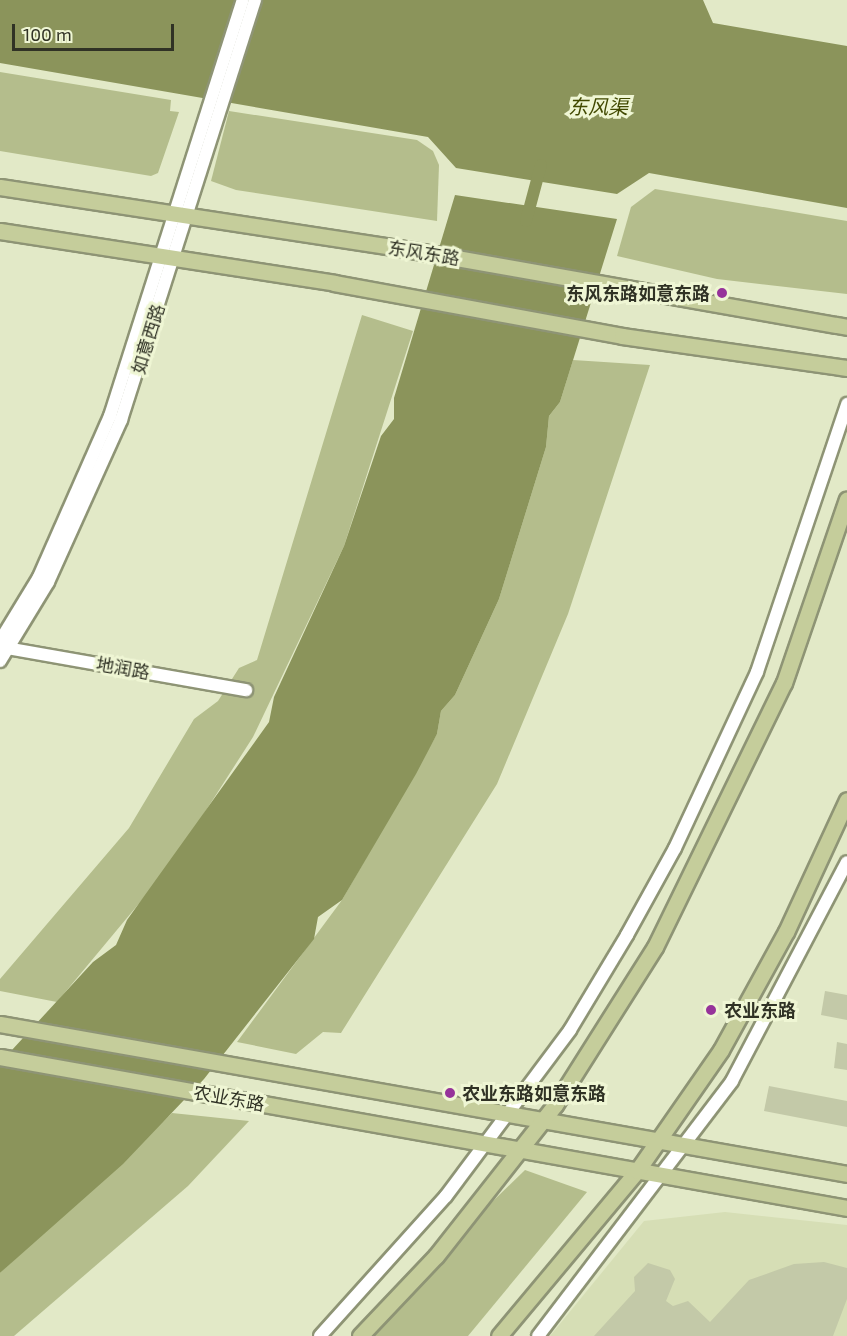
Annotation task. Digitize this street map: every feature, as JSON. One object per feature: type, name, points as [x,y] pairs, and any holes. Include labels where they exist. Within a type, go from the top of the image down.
[{"type":"main road","name":"东风东路","points":[[0,187],[411,250],[847,327]]},
{"type":"main road","points":[[0,231],[622,336],[847,368]]},
{"type":"main road","points":[[360,1336],[436,1256],[543,1121],[627,995],[701,861],[784,683],[847,499]]},
{"type":"main road","points":[[499,1336],[637,1171],[721,1050],[786,932],[847,800]]},
{"type":"main road","name":"农业东路","points":[[0,1024],[847,1174]]},
{"type":"main road","name":"农业东路","points":[[0,1057],[847,1208]]},
{"type":"street","name":"如意西路","points":[[213,116],[243,0]]},
{"type":"street","name":"如意西路","points":[[0,661],[3,645],[39,577],[88,473],[168,258],[213,116],[255,0]]},
{"type":"street","points":[[320,1336],[446,1196],[570,1030],[675,848],[757,672],[847,404]]},
{"type":"street","name":"地润路","points":[[3,645],[246,690]]},
{"type":"street","points":[[538,1336],[663,1176],[732,1081],[847,862]]},
{"type":"shaded area","points":[[0,72],[171,100],[170,111],[179,112],[158,173],[151,176],[0,151]]},
{"type":"shaded area","points":[[229,111],[417,140],[433,151],[439,165],[437,221],[236,190],[211,181]]},
{"type":"shaded area","points":[[655,189],[847,221],[847,294],[717,279],[617,256],[631,207]]},
{"type":"shaded area","points":[[362,315],[413,331],[344,546],[253,737],[171,865],[57,1002],[0,991],[0,979],[129,828],[194,719],[218,701],[239,668],[257,660]]},
{"type":"shaded area","points":[[573,360],[650,365],[568,614],[497,784],[341,1033],[323,1032],[296,1054],[237,1042],[342,900],[437,734],[441,711],[455,695],[499,599],[546,447],[549,416],[560,402]]},
{"type":"shaded area","points":[[172,1113],[249,1121],[188,1186],[14,1336],[0,1336],[0,1273]]},
{"type":"shaded area","points":[[525,1170],[587,1192],[468,1336],[354,1336]]},
{"type":"shaded area","points":[[725,1212],[847,1225],[847,1336],[550,1336],[644,1221]]},
{"type":"water","name":"东风渠","points":[[0,0],[703,0],[713,23],[847,46],[847,208],[649,173],[617,194],[456,168],[428,137],[0,63]]},
{"type":"water","points":[[455,195],[617,219],[560,402],[549,416],[546,447],[499,599],[455,695],[441,711],[437,734],[416,774],[342,900],[318,917],[314,939],[204,1079],[123,1164],[0,1273],[0,1063],[93,962],[116,945],[127,920],[269,722],[274,697],[344,546],[381,436],[394,419],[394,398]]},
{"type":"building","points":[[825,991],[847,995],[847,1020],[821,1015]]},
{"type":"building","points":[[837,1042],[847,1044],[847,1070],[834,1068]]},
{"type":"building","points":[[769,1086],[847,1101],[847,1127],[764,1111]]},
{"type":"building","points":[[824,1262],[847,1268],[847,1299],[833,1336],[594,1336],[635,1291],[634,1277],[648,1263],[670,1270],[675,1279],[666,1301],[673,1306],[688,1301],[710,1322],[749,1280],[794,1264]]},
{"type":"waterway","points":[[526,221],[541,165]]},
{"type":"place","name":"东风东路如意东路","points":[[722,293]]},
{"type":"place","name":"农业东路","points":[[711,1010]]},
{"type":"place","name":"农业东路如意东路","points":[[450,1093]]}]
